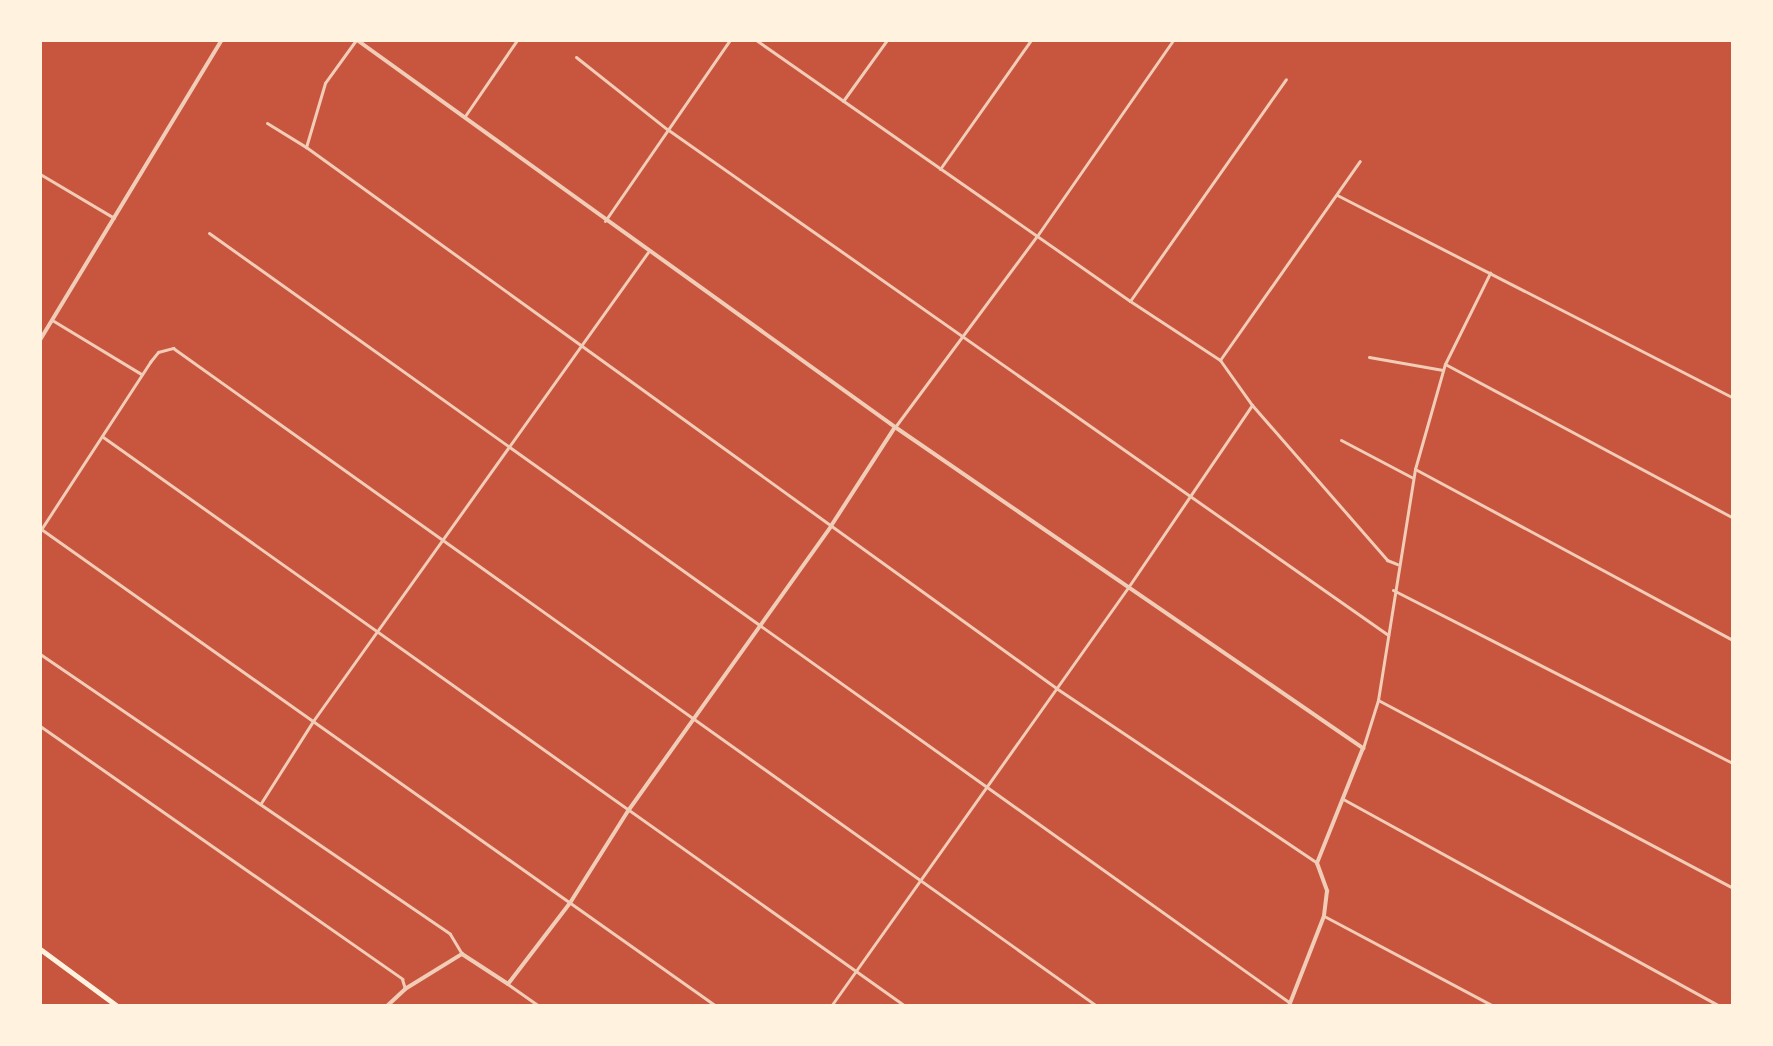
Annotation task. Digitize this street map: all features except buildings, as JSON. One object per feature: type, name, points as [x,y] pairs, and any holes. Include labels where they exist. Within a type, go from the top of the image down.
[{"type":"main road","points":[[40,949],[117,1006]]},
{"type":"street","points":[[40,340],[222,40]]},
{"type":"street","points":[[306,147],[325,83],[356,40],[895,427],[1363,748]]},
{"type":"street","points":[[464,117],[517,40]]},
{"type":"street","points":[[605,221],[730,40]]},
{"type":"street","points":[[756,40],[1130,301],[1220,360],[1252,405],[1387,560],[1397,564]]},
{"type":"street","points":[[843,101],[887,40]]},
{"type":"street","points":[[940,169],[1031,40]]},
{"type":"street","points":[[508,984],[570,903],[628,811],[831,526],[895,427],[960,335],[1037,236],[1173,40]]},
{"type":"street","points":[[576,57],[667,129],[1388,635]]},
{"type":"street","points":[[1130,301],[1286,79]]},
{"type":"street","points":[[209,233],[1289,1005],[1324,916],[1327,891],[1317,863],[1056,688],[306,147],[267,123]]},
{"type":"street","points":[[1220,360],[1360,161]]},
{"type":"street","points":[[40,174],[114,218]]},
{"type":"street","points":[[1337,195],[1733,398]]},
{"type":"street","points":[[261,803],[313,721],[512,447],[648,252]]},
{"type":"street","points":[[1317,863],[1363,748],[1378,700],[1397,564],[1413,478],[1444,367],[1490,273]]},
{"type":"street","points":[[52,320],[141,374]]},
{"type":"street","points":[[716,1006],[40,530],[158,352],[173,348],[1097,1006]]},
{"type":"street","points":[[1369,357],[1444,367],[1733,518]]},
{"type":"street","points":[[831,1006],[1129,586],[1252,405]]},
{"type":"street","points":[[103,437],[905,1006]]},
{"type":"street","points":[[1341,440],[1413,478]]},
{"type":"street","points":[[1415,469],[1733,640]]},
{"type":"street","points":[[1393,590],[1733,763]]},
{"type":"street","points":[[40,654],[450,934],[462,954],[539,1006]]},
{"type":"street","points":[[1378,700],[1733,888]]},
{"type":"street","points":[[40,726],[402,979],[405,989]]},
{"type":"street","points":[[1343,799],[1720,1006]]},
{"type":"street","points":[[1324,916],[1493,1006]]},
{"type":"street","points":[[387,1006],[405,989],[462,954]]}]
